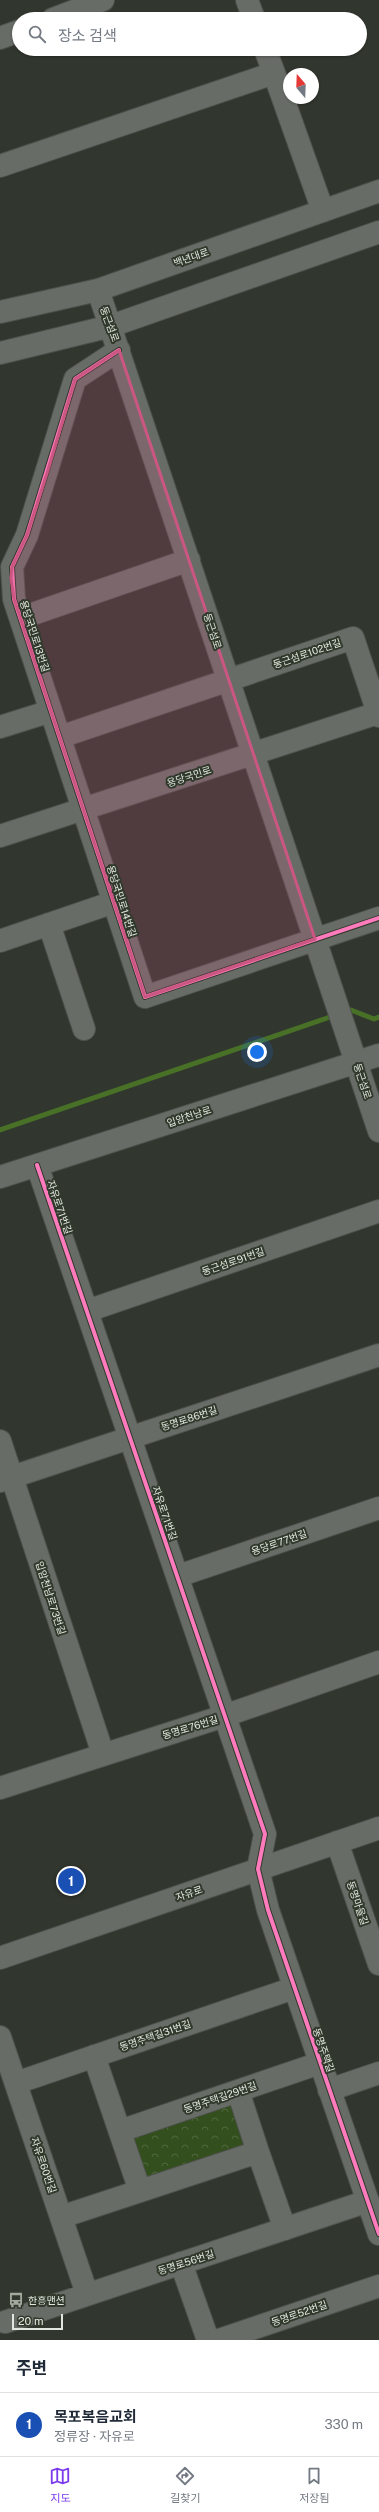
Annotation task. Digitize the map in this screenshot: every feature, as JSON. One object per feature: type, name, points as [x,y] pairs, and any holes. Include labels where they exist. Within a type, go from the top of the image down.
[{"type":"street","points":[[247,0],[251,12]]},
{"type":"street","points":[[72,12],[103,1]]},
{"type":"street","points":[[0,38],[12,34]]},
{"type":"street","points":[[268,56],[323,211]]},
{"type":"street","points":[[0,166],[274,73]]},
{"type":"street","name":"백년대로","points":[[1,309],[98,290],[379,192]]},
{"type":"street","points":[[0,353],[111,326],[379,232]]},
{"type":"street","name":"둥근섬로","points":[[98,290],[379,1131]]},
{"type":"street","name":"용당국민로13번길","points":[[84,810],[14,599],[12,567],[27,535],[75,379],[119,350]]},
{"type":"street","points":[[21,618],[189,560]]},
{"type":"street","name":"둥근섬로102번길","points":[[229,680],[353,638],[378,714]]},
{"type":"street","points":[[60,737],[229,680]]},
{"type":"street","points":[[0,727],[51,711]]},
{"type":"street","name":"용당국민로","points":[[0,836],[378,714]]},
{"type":"street","name":"용당국민로14번길","points":[[84,810],[145,997],[315,939]]},
{"type":"street","points":[[0,941],[114,902]]},
{"type":"street","points":[[315,939],[379,918]]},
{"type":"street","points":[[48,924],[84,1029]]},
{"type":"street","name":"입암천남로","points":[[0,1177],[355,1058],[379,1055]]},
{"type":"street","name":"자유로71번길","points":[[37,1165],[131,1437],[265,1834],[258,1869]]},
{"type":"street","name":"둥근섬로91번길","points":[[87,1311],[379,1211]]},
{"type":"street","name":"동명로86번길","points":[[6,1479],[379,1355]]},
{"type":"street","name":"입암천남로73번길","points":[[0,1441],[6,1479],[103,1754]]},
{"type":"street","name":"용당로77번길","points":[[178,1576],[379,1508]]},
{"type":"street","name":"동명로76번길","points":[[0,1788],[224,1716],[379,1662]]},
{"type":"street","name":"자유로","points":[[0,1958],[379,1828]]},
{"type":"street","name":"동명마을길","points":[[337,1842],[379,1962]]},
{"type":"street","name":"동명주택길","points":[[258,1869],[268,1910],[379,2234]]},
{"type":"street","name":"동명주택길31번길","points":[[16,2083],[294,1988]]},
{"type":"street","name":"자유로60번길","points":[[0,2037],[87,2294]]},
{"type":"street","points":[[94,2056],[140,2190]]},
{"type":"street","name":"동명주택길29번길","points":[[120,2131],[320,2063]]},
{"type":"street","points":[[329,2090],[379,2073]]},
{"type":"street","points":[[238,2092],[285,2229]]},
{"type":"street","points":[[62,2217],[258,2152]]},
{"type":"street","name":"동명로56번길","points":[[5,2323],[87,2294],[368,2201]]},
{"type":"street","points":[[181,2263],[208,2340]]},
{"type":"street","name":"동명로52번길","points":[[219,2340],[379,2286]]},
{"type":"highlighted area","points":[[119,350],[315,939],[145,997],[14,599],[11,578],[12,567],[27,535],[75,379]]},
{"type":"green space","points":[[236,2102],[251,2148],[143,2184],[128,2138]]},
{"type":"waterway","points":[[345,1012],[351,1010],[374,1019],[379,1017]]},
{"type":"waterway","points":[[0,1130],[336,1015]]},
{"type":"cycle path","points":[[119,350],[75,379],[27,535],[12,567],[14,599],[145,997],[379,918]]},
{"type":"cycle path","points":[[37,1165],[265,1834],[258,1869],[268,1910],[379,2234]]},
{"type":"place","name":"목포복음교회","points":[[71,1881]]},
{"type":"place","name":"한흥맨션","points":[[16,2300]]}]
